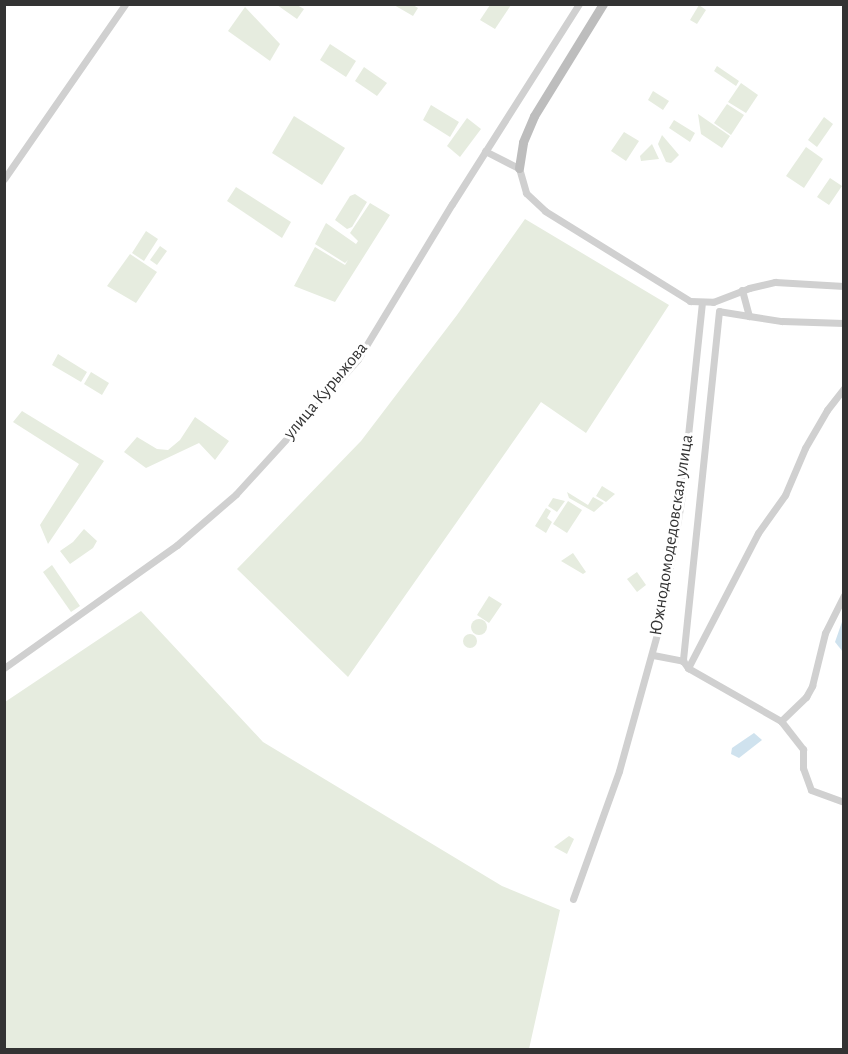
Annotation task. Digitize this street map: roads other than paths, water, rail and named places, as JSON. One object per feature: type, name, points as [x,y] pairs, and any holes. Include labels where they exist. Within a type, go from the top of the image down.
[{"type":"street","points":[[4,179],[125,4]]},
{"type":"street","name":"улица Курыжова","points":[[4,668],[177,545],[236,494],[358,359],[579,4]]},
{"type":"street","points":[[603,4],[528,128],[519,168],[526,193],[545,210],[690,301],[713,302],[742,290],[775,282],[843,286]]},
{"type":"street","points":[[486,151],[519,168]]},
{"type":"street","points":[[742,290],[749,316]]},
{"type":"street","name":"Южнодомодедовская улица","points":[[573,899],[619,771],[652,655],[676,533],[702,303]]},
{"type":"street","points":[[843,323],[782,321],[719,311],[683,661],[688,668],[781,721],[803,748],[803,768],[812,790],[843,802]]},
{"type":"street","points":[[688,668],[758,533],[785,495],[805,448],[843,388]]},
{"type":"street","points":[[781,721],[806,697],[812,686],[825,633],[843,595]]},
{"type":"street","points":[[652,655],[683,661]]},
{"type":"water","points":[[843,619],[843,652],[835,642]]},
{"type":"water","points":[[754,733],[762,740],[739,758],[731,754],[732,748]]}]
